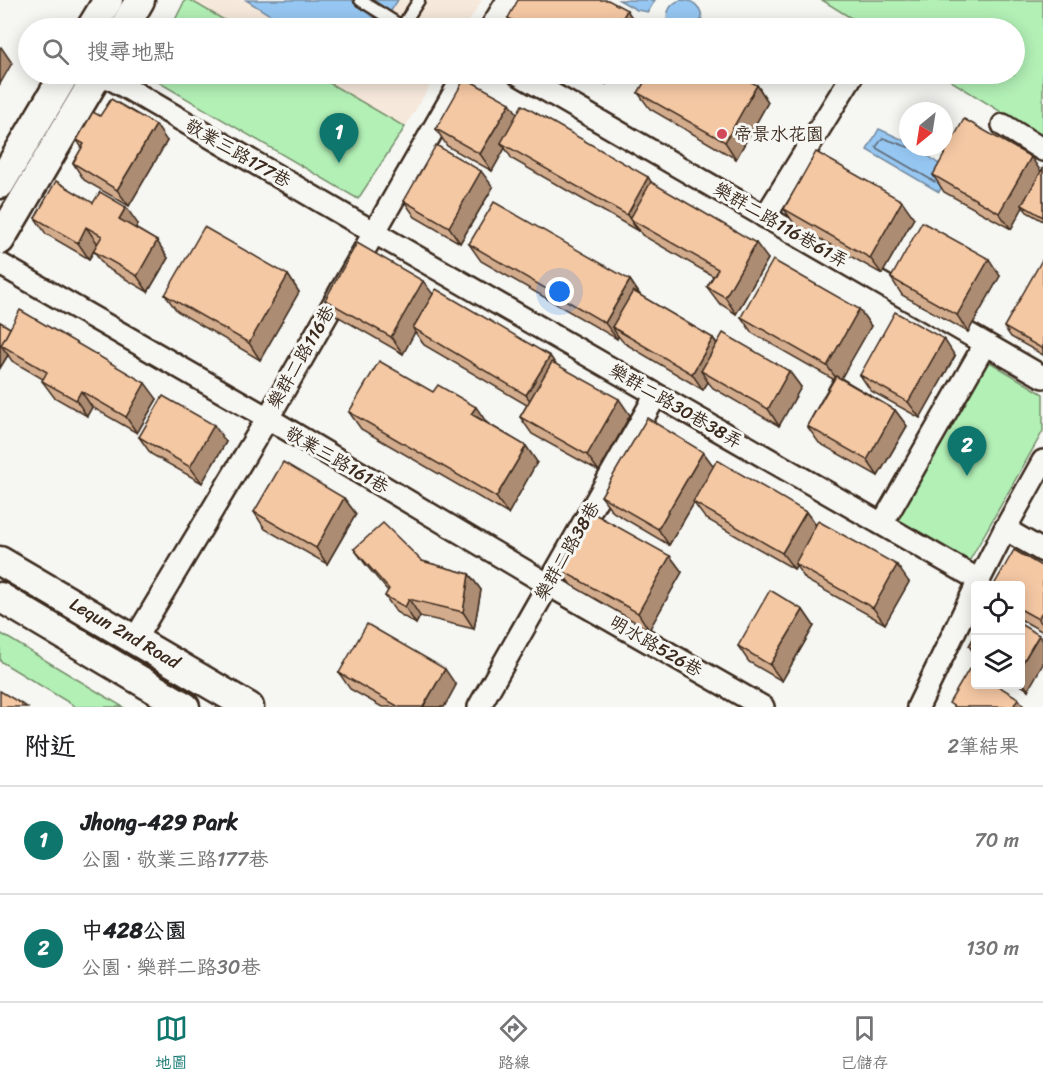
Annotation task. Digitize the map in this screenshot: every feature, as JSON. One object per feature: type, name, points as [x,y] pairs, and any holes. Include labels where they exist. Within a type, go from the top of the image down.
[{"type":"street","points":[[97,18],[108,0]]},
{"type":"street","points":[[130,18],[140,0]]},
{"type":"street","points":[[497,18],[508,0]]},
{"type":"street","points":[[0,184],[59,84]]},
{"type":"street","points":[[0,240],[92,84]]},
{"type":"street","name":"敬業三路177巷","points":[[120,84],[374,231]]},
{"type":"street","name":"樂群二路116巷","points":[[135,639],[267,417],[459,84]]},
{"type":"street","name":"樂群二路116巷61弄","points":[[535,84],[1043,377]]},
{"type":"street","points":[[765,217],[847,84]]},
{"type":"street","points":[[1003,125],[1043,150]]},
{"type":"street","name":"樂群二路30巷38弄","points":[[374,231],[882,524],[972,581]]},
{"type":"street","name":"敬業三路161巷","points":[[0,264],[267,417],[549,585]]},
{"type":"street","points":[[882,524],[985,344]]},
{"type":"street","name":"樂群二路38巷","points":[[478,707],[656,395]]},
{"type":"street","points":[[979,581],[1043,461]]},
{"type":"street","points":[[1005,529],[1043,551]]},
{"type":"street","name":"Lequn 2nd Road","points":[[0,561],[249,707]]},
{"type":"street","name":"明水路526巷","points":[[549,585],[763,707]]},
{"type":"street","name":"Lequn 2nd Road","points":[[0,597],[184,707]]},
{"type":"street","points":[[918,707],[971,597]]},
{"type":"lane","points":[[360,0],[387,18]]},
{"type":"lane","points":[[408,18],[419,0]]},
{"type":"shaded area","points":[[190,0],[482,0],[471,18],[221,18]]},
{"type":"shaded area","points":[[331,84],[431,84],[405,127]]},
{"type":"green space","points":[[185,0],[190,0],[221,18],[176,18]]},
{"type":"green space","points":[[822,0],[1043,0],[1043,138],[956,84],[1025,84],[1025,18],[851,18]]},
{"type":"green space","points":[[162,84],[331,84],[405,127],[358,199]]},
{"type":"green space","points":[[983,358],[1043,394],[1043,431],[967,565],[890,521]]},
{"type":"green space","points":[[0,633],[123,707],[76,707],[0,661]]},
{"type":"water","points":[[246,0],[398,0],[386,18],[275,18]]},
{"type":"water","points":[[619,0],[655,0],[648,12],[637,10]]},
{"type":"water","points":[[681,0],[692,2],[699,9],[702,18],[667,18],[670,7]]},
{"type":"water","points":[[879,129],[899,138],[899,156],[929,156],[950,171],[939,192],[867,150]]},
{"type":"building","points":[[518,0],[608,0],[627,10],[623,18],[508,18]]},
{"type":"building","points":[[462,84],[476,84],[510,103],[480,154],[436,129]]},
{"type":"building","points":[[643,84],[757,85],[725,142],[638,93]]},
{"type":"building","points":[[111,99],[156,125],[117,190],[73,163],[84,144],[77,140],[93,112],[100,116]]},
{"type":"building","points":[[522,105],[648,177],[627,215],[501,143]]},
{"type":"building","points":[[964,119],[1031,157],[999,213],[933,175],[944,156],[953,156],[953,139]]},
{"type":"building","points":[[436,145],[481,171],[449,227],[404,201]]},
{"type":"building","points":[[816,152],[902,201],[870,258],[784,209]]},
{"type":"building","points":[[1043,168],[1043,217],[1022,205]]},
{"type":"building","points":[[56,181],[93,203],[100,192],[126,207],[119,219],[157,241],[137,276],[93,251],[102,236],[86,227],[78,243],[35,218]]},
{"type":"building","points":[[651,182],[756,243],[725,297],[707,287],[718,269],[630,219]]},
{"type":"building","points":[[494,202],[630,280],[605,323],[469,244]]},
{"type":"building","points":[[922,222],[989,259],[957,315],[891,278]]},
{"type":"building","points":[[204,227],[288,275],[249,343],[165,295]]},
{"type":"building","points":[[357,243],[423,281],[391,337],[325,300]]},
{"type":"building","points":[[773,260],[859,309],[827,366],[741,317]]},
{"type":"building","points":[[1043,261],[1043,349],[1004,327]]},
{"type":"building","points":[[436,289],[550,356],[526,395],[413,328]]},
{"type":"building","points":[[633,291],[713,338],[692,374],[612,327]]},
{"type":"building","points":[[20,310],[145,383],[126,417],[81,391],[76,400],[42,381],[47,372],[1,345]]},
{"type":"building","points":[[895,312],[944,339],[908,402],[860,375]]},
{"type":"building","points":[[0,322],[10,328],[0,347]]},
{"type":"building","points":[[723,333],[789,371],[768,409],[701,371]]},
{"type":"building","points":[[379,361],[433,392],[438,385],[476,407],[471,414],[526,446],[496,497],[349,412]]},
{"type":"building","points":[[552,362],[619,399],[587,455],[520,417]]},
{"type":"building","points":[[836,376],[895,410],[867,460],[807,426]]},
{"type":"building","points":[[163,396],[214,425],[190,467],[139,437]]},
{"type":"building","points":[[647,418],[703,452],[658,529],[601,496]]},
{"type":"building","points":[[717,460],[806,512],[782,553],[693,502]]},
{"type":"building","points":[[283,462],[344,498],[316,548],[254,512]]},
{"type":"building","points":[[591,512],[670,556],[638,613],[559,569]]},
{"type":"building","points":[[818,521],[897,565],[873,608],[795,564]]},
{"type":"building","points":[[383,523],[422,561],[469,574],[463,612],[409,599],[405,607],[385,596],[389,589],[354,549]]},
{"type":"building","points":[[1014,550],[1043,567],[1043,610],[1038,619],[1025,612],[1025,581],[996,581]]},
{"type":"building","points":[[770,590],[803,610],[770,665],[738,646]]},
{"type":"building","points":[[367,624],[445,669],[423,707],[399,707],[339,673]]},
{"type":"building","points":[[1025,627],[1039,635],[1025,659]]},
{"type":"building","points":[[969,669],[971,670],[971,689],[1003,689],[1018,698],[1013,707],[955,707],[949,703]]},
{"type":"building","points":[[0,691],[27,707],[0,707]]},
{"type":"place","name":"帝景水花園","points":[[722,134]]},
{"type":"place","name":"Jhong-429 Park","points":[[339,163]]},
{"type":"place","name":"中428公園","points":[[967,476]]}]
